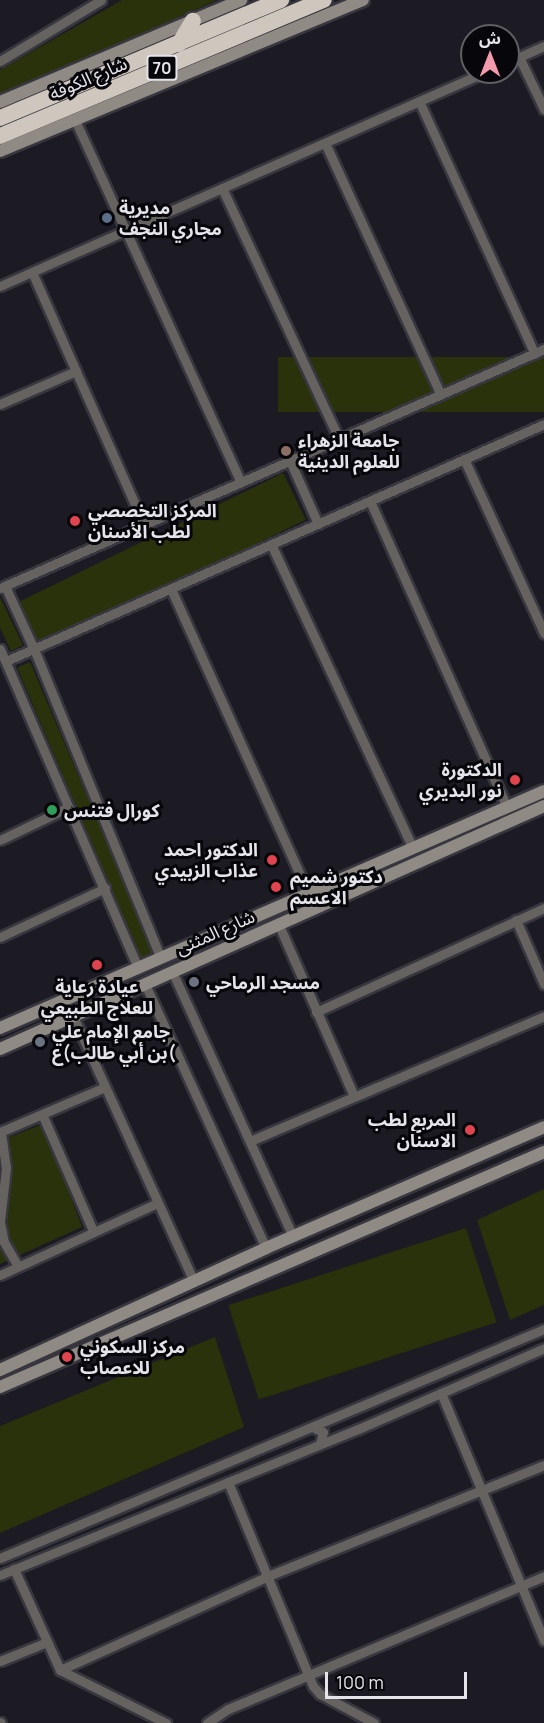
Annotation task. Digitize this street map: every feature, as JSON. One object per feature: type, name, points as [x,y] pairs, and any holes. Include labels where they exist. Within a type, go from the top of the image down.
[{"type":"highway","name":"شارع الكوفة","points":[[0,118],[183,59],[281,0]]},
{"type":"highway","name":"شارع الكوفة","points":[[0,136],[324,0]]},
{"type":"highway","points":[[183,59],[193,21]]},
{"type":"main road","points":[[0,102],[241,0]]},
{"type":"main road","points":[[0,151],[75,120],[183,59],[363,0]]},
{"type":"main road","name":"شارع المثنى","points":[[0,1028],[544,791]]},
{"type":"main road","name":"شارع المثنى","points":[[0,1050],[544,806]]},
{"type":"main road","points":[[0,1370],[266,1248],[544,1127]]},
{"type":"main road","points":[[0,1387],[544,1152]]},
{"type":"main road","points":[[154,1300],[150,1305],[152,1312],[157,1316],[164,1315]]},
{"type":"main road","points":[[72,1356],[84,1344],[119,1329],[120,1323],[113,1319]]},
{"type":"street","points":[[0,61],[101,0]]},
{"type":"street","points":[[520,57],[544,46]]},
{"type":"street","points":[[520,59],[544,109]]},
{"type":"street","points":[[0,286],[460,83]]},
{"type":"street","points":[[161,958],[34,649],[2,587],[539,352],[419,101]]},
{"type":"street","points":[[75,120],[241,483]]},
{"type":"street","points":[[325,143],[441,395]]},
{"type":"street","points":[[222,188],[339,439]]},
{"type":"street","points":[[32,272],[144,525]]},
{"type":"street","points":[[0,404],[76,371]]},
{"type":"street","points":[[6,661],[544,424]]},
{"type":"street","points":[[464,459],[544,633]]},
{"type":"street","points":[[290,461],[318,524]]},
{"type":"street","points":[[370,501],[507,807]]},
{"type":"street","points":[[271,544],[413,848]]},
{"type":"street","points":[[171,589],[308,892]]},
{"type":"street","points":[[0,649],[138,968]]},
{"type":"street","points":[[0,840],[69,807]]},
{"type":"street","points":[[0,937],[105,888]]},
{"type":"street","points":[[316,1012],[544,908]]},
{"type":"street","points":[[516,921],[544,984]]},
{"type":"street","points":[[278,924],[354,1096]]},
{"type":"street","points":[[172,971],[293,1236]]},
{"type":"street","points":[[145,984],[266,1248]]},
{"type":"street","points":[[74,1016],[194,1281]]},
{"type":"street","points":[[250,1141],[544,1016]]},
{"type":"street","points":[[18,1266],[4,1242],[0,1222],[6,1168],[0,1132],[105,1087]]},
{"type":"street","points":[[42,1114],[93,1231]]},
{"type":"street","points":[[0,1275],[157,1203]]},
{"type":"street","points":[[0,1558],[544,1329]]},
{"type":"street","points":[[0,1575],[358,1429],[544,1348]]},
{"type":"street","points":[[441,1393],[544,1640]]},
{"type":"street","points":[[352,1411],[348,1415],[349,1424],[358,1429]]},
{"type":"street","points":[[312,1427],[323,1432],[320,1444]]},
{"type":"street","points":[[60,1670],[268,1576],[544,1465]]},
{"type":"street","points":[[228,1482],[313,1686],[320,1694],[374,1723]]},
{"type":"street","points":[[14,1569],[60,1670],[166,1723]]},
{"type":"street","points":[[207,1723],[228,1708],[310,1676],[544,1576]]},
{"type":"street","points":[[0,1661],[47,1642]]},
{"type":"green space","points":[[122,0],[217,0],[0,96],[0,70]]},
{"type":"green space","points":[[278,357],[544,357],[544,412],[278,412]]},
{"type":"green space","points":[[283,473],[306,520],[39,650],[16,603]]},
{"type":"green space","points":[[0,597],[23,645],[11,651],[0,628]]},
{"type":"green space","points":[[30,662],[153,953],[141,958],[17,667]]},
{"type":"green space","points":[[43,1124],[82,1227],[0,1264],[0,1141]]},
{"type":"green space","points":[[544,1189],[544,1305],[510,1320],[477,1220]]},
{"type":"green space","points":[[466,1228],[497,1322],[259,1399],[228,1305]]},
{"type":"green space","points":[[215,1337],[244,1427],[0,1533],[0,1426]]},
{"type":"place","name":"مديرية مجاري النجف","points":[[107,218]]},
{"type":"place","name":"جامعة الزهراء للعلوم الدينية","points":[[286,451]]},
{"type":"place","name":"المركز التخصصي لطب الأسنان","points":[[75,521]]},
{"type":"place","name":"الدكتورة نور البديري","points":[[515,780]]},
{"type":"place","name":"كورال فتنس","points":[[52,810]]},
{"type":"place","name":"الدكتور احمد عذاب الزبيدي","points":[[272,860]]},
{"type":"place","name":"دكتور شميم الاعسم","points":[[276,887]]},
{"type":"place","name":"عيادة رعاية للعلاج الطبيعي","points":[[97,965]]},
{"type":"place","name":"مسجد الرماحي","points":[[194,982]]},
{"type":"place","name":"جامع الإمام علي بن أبي طالب)ع(","points":[[40,1042]]},
{"type":"place","name":"المربع لطب الاسنان","points":[[470,1130]]},
{"type":"place","name":"مركز السكوني للاعصاب","points":[[67,1357]]}]
